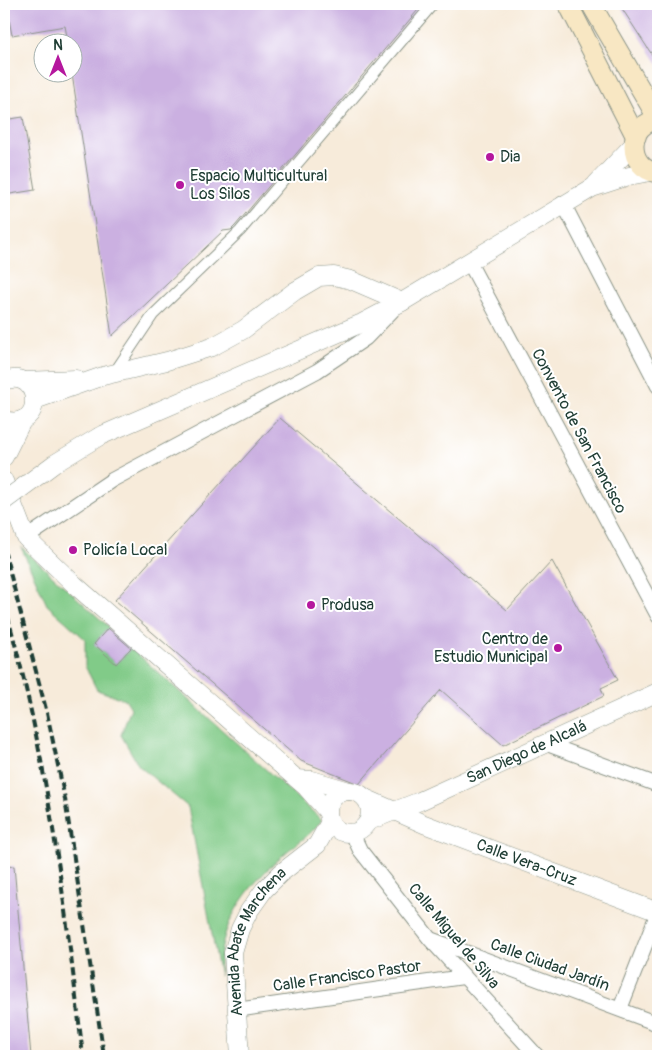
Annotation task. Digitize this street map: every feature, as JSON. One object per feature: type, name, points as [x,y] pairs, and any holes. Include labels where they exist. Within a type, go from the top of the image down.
[{"type":"main road","points":[[568,4],[634,141],[637,161],[655,174]]},
{"type":"main road","points":[[591,4],[658,119],[643,125],[634,141]]},
{"type":"street","points":[[109,375],[153,315],[240,231],[433,4]]},
{"type":"street","points":[[592,188],[620,160],[634,141]]},
{"type":"street","points":[[4,501],[54,464],[100,436],[323,341],[402,302],[563,203],[592,188],[628,176],[655,174]]},
{"type":"street","points":[[563,203],[658,386]]},
{"type":"street","name":"Convento de San Francisco","points":[[469,262],[658,616]]},
{"type":"street","points":[[34,400],[109,375],[168,361],[212,347],[243,330],[295,291],[319,277],[334,276],[351,280],[402,302]]},
{"type":"street","points":[[26,538],[112,480],[318,371],[366,338],[402,302]]},
{"type":"street","points":[[12,378],[109,375]]},
{"type":"street","points":[[4,457],[23,420],[31,412],[34,400],[32,390],[12,378]]},
{"type":"street","points":[[4,420],[10,422],[23,420]]},
{"type":"street","points":[[4,481],[26,538],[75,585],[297,780],[338,825],[362,829],[369,820],[370,809],[365,798]]},
{"type":"street","name":"San Diego de Alcalá","points":[[369,820],[547,744],[658,692]]},
{"type":"street","points":[[547,744],[658,785]]},
{"type":"street","points":[[297,780],[312,780],[358,793],[365,798],[396,810]]},
{"type":"street","points":[[338,825],[334,797],[349,791]]},
{"type":"street","name":"Calle Vera-Cruz","points":[[396,810],[424,824],[658,912]]},
{"type":"street","name":"Avenida Abate Marchena","points":[[240,1056],[232,953],[244,919],[264,890],[281,873],[318,845],[324,845],[338,825]]},
{"type":"street","name":"Calle Miguel de Silva","points":[[338,825],[430,939],[537,1056]]},
{"type":"street","points":[[620,1009],[658,912]]},
{"type":"street","name":"Calle Ciudad Jardín","points":[[430,939],[658,1024]]},
{"type":"street","name":"Calle Francisco Pastor","points":[[236,1010],[463,977]]},
{"type":"green space","points":[[21,547],[109,627],[94,644],[116,664],[131,648],[322,820],[257,881],[236,909],[223,940],[220,976],[188,807],[139,766],[121,735],[131,708],[126,700],[97,690],[85,666],[85,639],[47,605]]},
{"type":"building","name":"Espacio Multicultural Los Silos","points":[[6,4],[423,4],[235,226],[231,230],[223,231],[112,336],[73,82],[82,82],[82,32],[66,32],[65,26],[12,35]]},
{"type":"building","points":[[619,4],[658,4],[658,64]]},
{"type":"building","points":[[23,117],[35,190],[4,195],[4,120]]},
{"type":"building","name":"Produsa","points":[[280,418],[507,610],[552,561],[618,680],[601,688],[604,696],[503,745],[441,690],[359,784],[301,761],[115,600]]},
{"type":"building","points":[[108,628],[131,648],[116,664],[94,644]]},
{"type":"building","points":[[14,866],[31,1056],[4,1056],[4,867]]},
{"type":"railway","points":[[4,550],[47,713],[65,799],[104,1056]]},
{"type":"railway","points":[[4,604],[32,716],[53,829],[83,1056]]},
{"type":"place","name":"Dia","points":[[490,157]]},
{"type":"place","name":"Espacio Multicultural Los Silos","points":[[180,185]]},
{"type":"place","name":"Policía Local","points":[[73,550]]},
{"type":"place","name":"Produsa","points":[[311,605]]},
{"type":"place","name":"Centro de Estudio Municipal","points":[[558,648]]}]
